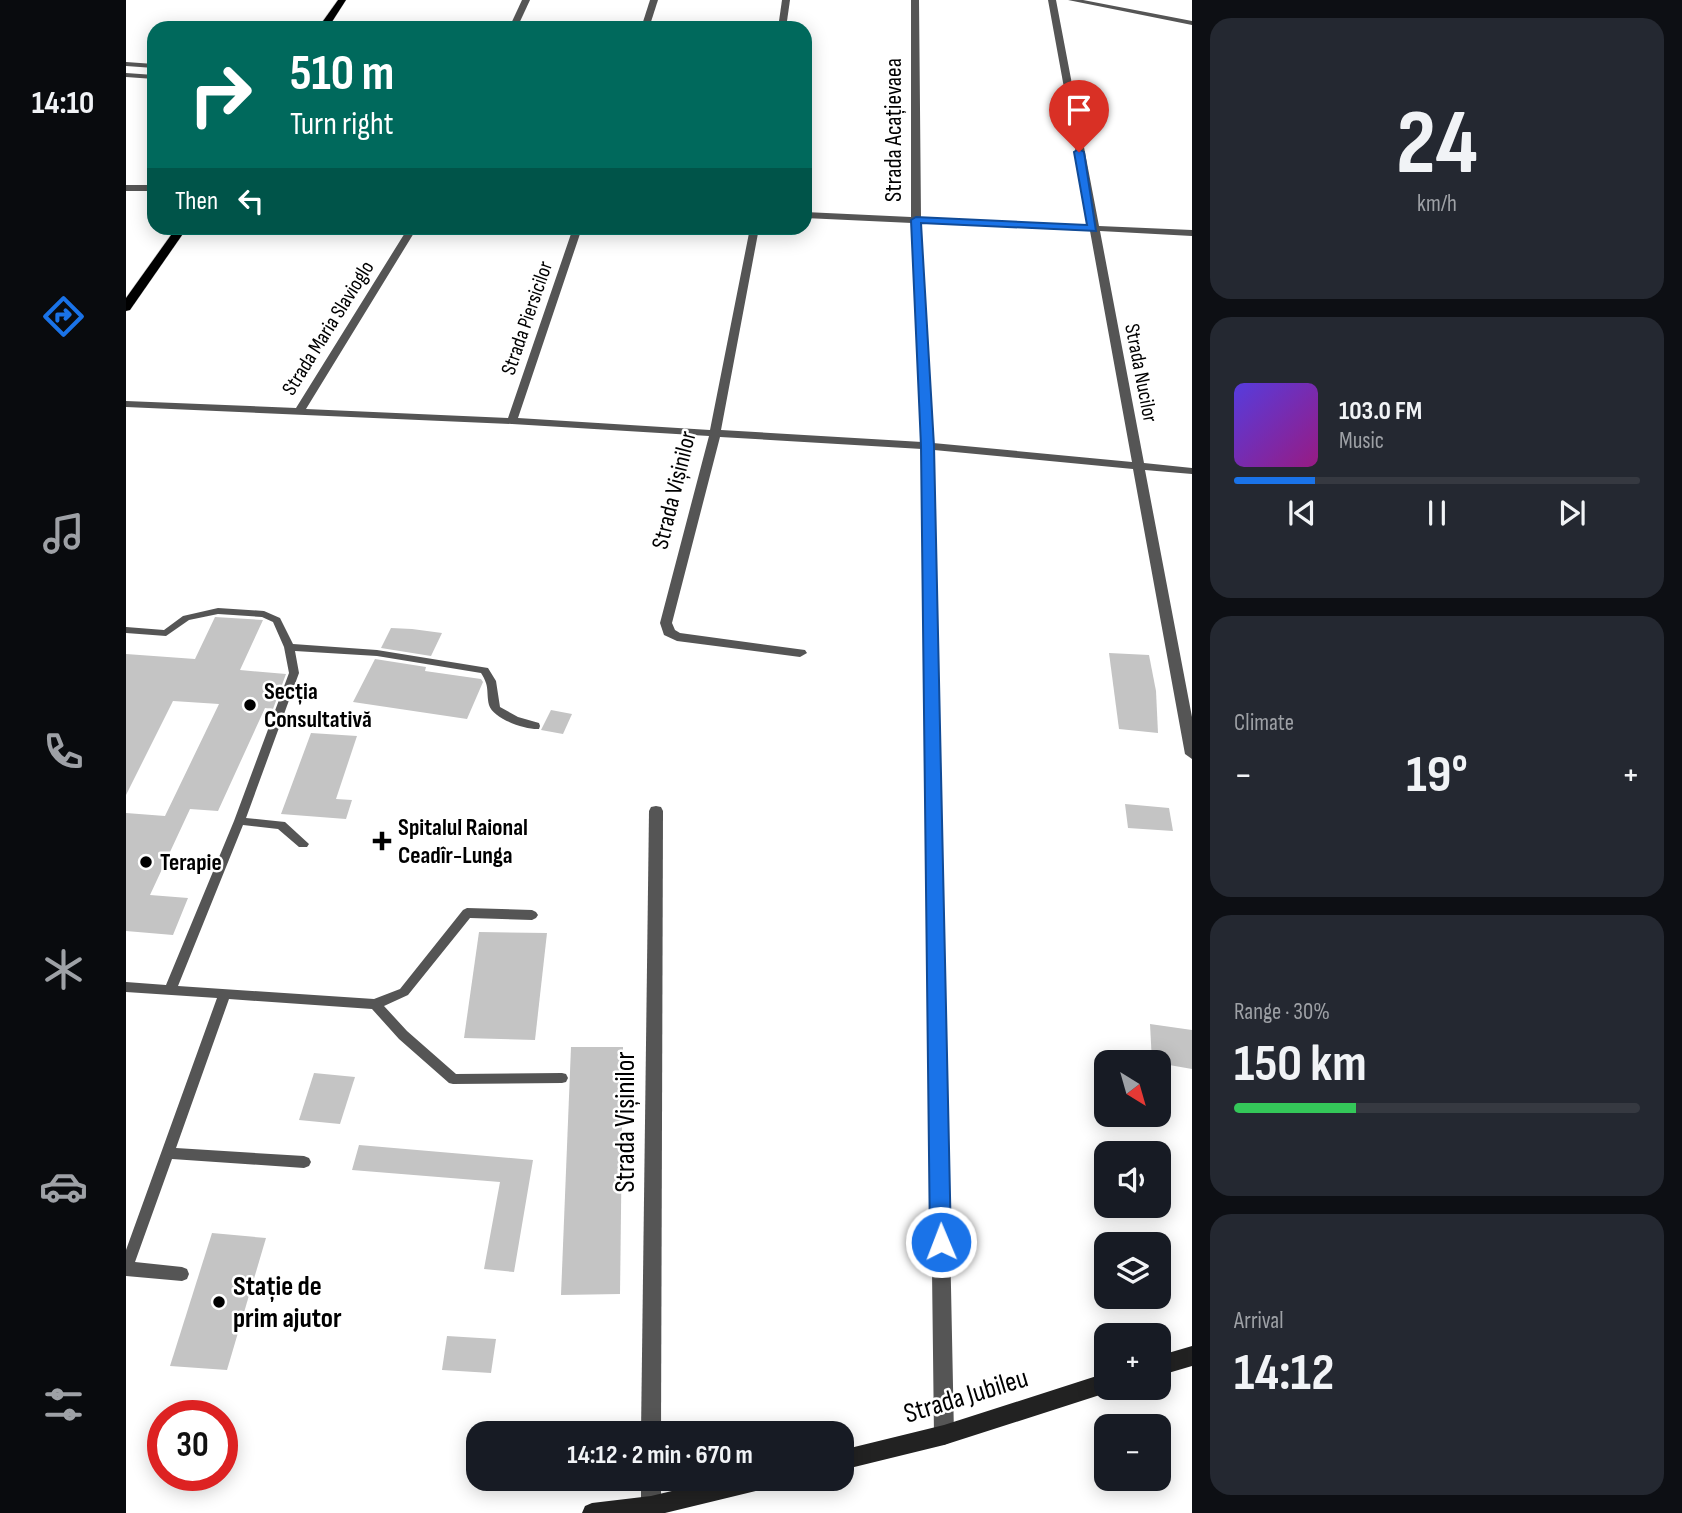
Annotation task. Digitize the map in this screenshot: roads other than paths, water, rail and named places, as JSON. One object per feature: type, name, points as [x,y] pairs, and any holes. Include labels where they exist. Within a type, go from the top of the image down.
[{"type":"main road","points":[[328,21],[342,0]]},
{"type":"main road","points":[[126,307],[176,235]]},
{"type":"main road","points":[[1171,1362],[1192,1356]]},
{"type":"main road","name":"Strada Jubileu","points":[[854,1457],[944,1435],[1094,1387]]},
{"type":"main road","points":[[592,1513],[651,1506],[714,1491]]},
{"type":"street","points":[[516,21],[526,0]]},
{"type":"street","points":[[647,21],[654,0]]},
{"type":"street","points":[[783,21],[786,0]]},
{"type":"street","name":"Strada Acațievaea","points":[[915,0],[916,220],[928,446],[944,1435]]},
{"type":"street","name":"Strada Nucilor","points":[[1052,0],[1092,228],[1140,466],[1192,754]]},
{"type":"street","points":[[1072,0],[1191,25]]},
{"type":"street","points":[[126,64],[147,66]]},
{"type":"street","points":[[126,188],[147,188]]},
{"type":"street","points":[[812,215],[1192,233]]},
{"type":"street","name":"Strada Maria Slavioglo","points":[[299,413],[409,235]]},
{"type":"street","name":"Strada Piersicilor","points":[[512,421],[576,235]]},
{"type":"street","name":"Strada Vișinilor","points":[[754,235],[715,435],[666,623],[668,632],[677,637],[800,653]]},
{"type":"street","points":[[126,404],[512,421],[928,446],[1192,471]]},
{"type":"street","name":"Strada Vișinilor","points":[[651,1421],[656,811]]},
{"type":"street","points":[[651,1491],[651,1506]]},
{"type":"lane","points":[[126,75],[147,76]]},
{"type":"lane","points":[[126,630],[166,633],[186,618],[218,611],[264,614],[277,620],[289,647],[294,673],[239,821],[170,991]]},
{"type":"lane","points":[[289,647],[377,653],[484,670],[492,679],[492,707],[496,712],[535,726]]},
{"type":"lane","points":[[239,821],[281,825],[303,844]]},
{"type":"lane","points":[[126,988],[375,1004],[404,992],[467,912],[532,915]]},
{"type":"lane","points":[[182,1274],[126,1269],[225,994]]},
{"type":"lane","points":[[375,1004],[402,1035],[453,1079],[562,1078]]},
{"type":"lane","points":[[168,1153],[304,1162]]},
{"type":"place","name":"Secția Consultativă","points":[[250,705]]},
{"type":"place","name":"Spitalul Raional Ceadîr-Lunga","points":[[382,841]]},
{"type":"place","name":"Terapie","points":[[146,862]]},
{"type":"place","name":"Stație de prim ajutor","points":[[219,1302]]}]
